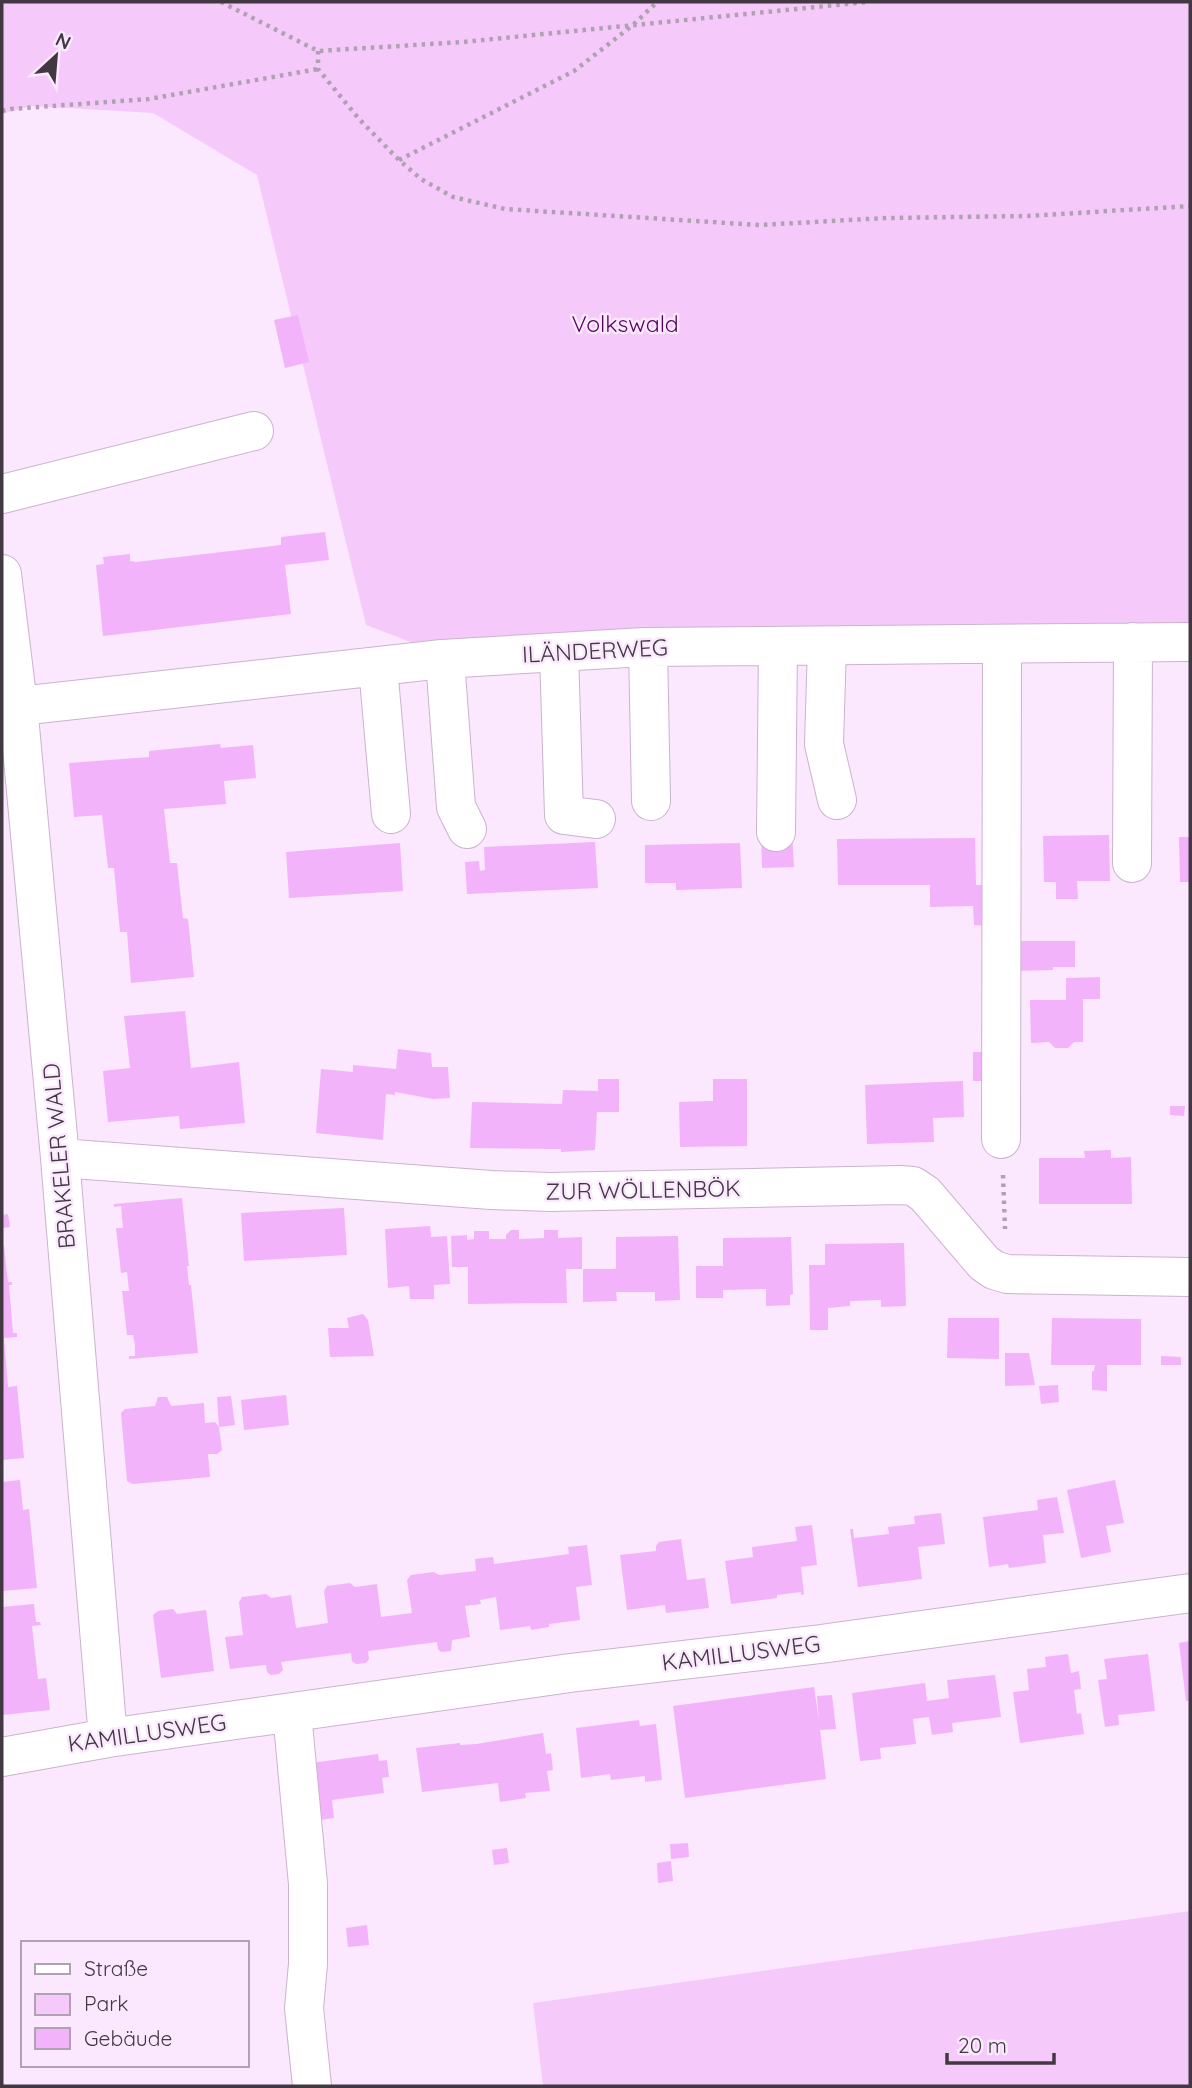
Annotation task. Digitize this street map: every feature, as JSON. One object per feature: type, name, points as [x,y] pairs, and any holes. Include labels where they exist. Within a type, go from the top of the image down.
[{"type":"street","points":[[2,494],[254,430]]},
{"type":"street","name":"BRAKELER WALD","points":[[2,574],[10,707],[60,1158],[108,1738]]},
{"type":"street","points":[[1132,863],[1133,642]]},
{"type":"street","name":"ILÄNDERWEG","points":[[10,707],[445,660],[648,647],[1190,642]]},
{"type":"street","points":[[1001,1139],[1002,644]]},
{"type":"street","points":[[775,832],[778,646]]},
{"type":"street","points":[[827,646],[824,744],[837,800]]},
{"type":"street","points":[[648,647],[651,801]]},
{"type":"street","points":[[559,652],[564,815],[596,819]]},
{"type":"street","points":[[445,660],[456,807],[467,829]]},
{"type":"street","points":[[378,667],[391,814]]},
{"type":"street","name":"ZUR WÖLLENBÖK","points":[[60,1158],[550,1192],[913,1186],[925,1194],[984,1263],[1007,1274]]},
{"type":"street","points":[[1007,1274],[1190,1277]]},
{"type":"street","name":"KAMILLUSWEG","points":[[2,1756],[108,1738],[569,1673],[821,1644],[1190,1593]]},
{"type":"street","points":[[292,1713],[308,1884],[304,2008],[312,2086]]},
{"type":"path","points":[[221,2],[317,51],[463,42],[867,2]]},
{"type":"path","points":[[399,160],[574,71],[633,25],[657,2]]},
{"type":"path","points":[[317,51],[318,69],[359,119],[421,179],[453,197],[505,209],[760,225],[886,218],[1028,216],[1190,206]]},
{"type":"path","points":[[2,111],[149,99],[318,69]]},
{"type":"path","points":[[1001,1139],[1007,1274]]},
{"type":"green space","name":"Volkswald","points":[[2,2],[1190,2],[1190,641],[442,654],[366,625],[257,175],[153,113],[31,106],[2,114]]},
{"type":"green space","points":[[1190,1911],[1190,2086],[543,2086],[533,2003]]},
{"type":"building","points":[[298,315],[309,362],[285,368],[274,320]]},
{"type":"building","points":[[325,532],[329,560],[285,565],[291,614],[103,636],[96,565],[104,564],[103,557],[130,554],[130,561],[136,562],[281,545],[281,537]]},
{"type":"building","points":[[220,744],[221,748],[253,745],[256,778],[224,781],[226,804],[164,809],[170,863],[177,863],[183,918],[188,919],[194,977],[131,983],[127,932],[120,932],[114,868],[108,868],[102,815],[74,817],[69,763],[149,757],[149,751]]},
{"type":"building","points":[[792,831],[794,867],[762,868],[761,832]]},
{"type":"building","points":[[1109,835],[1110,881],[1077,881],[1078,899],[1056,899],[1056,882],[1044,882],[1043,836]]},
{"type":"building","points":[[1179,837],[1190,837],[1190,882],[1180,882]]},
{"type":"building","points":[[975,838],[976,885],[992,885],[992,926],[974,925],[973,906],[930,907],[930,885],[838,885],[837,839]]},
{"type":"building","points":[[595,842],[598,888],[467,894],[465,862],[479,861],[480,871],[485,870],[484,847]]},
{"type":"building","points":[[400,843],[403,891],[289,898],[286,852]]},
{"type":"building","points":[[740,843],[742,888],[676,890],[676,883],[645,883],[645,845]]},
{"type":"building","points":[[1014,941],[1075,941],[1075,967],[1014,971]]},
{"type":"building","points":[[1100,977],[1100,999],[1083,999],[1083,1042],[1074,1042],[1068,1048],[1055,1048],[1049,1042],[1031,1043],[1030,1000],[1066,1000],[1066,978]]},
{"type":"building","points":[[185,1011],[191,1068],[239,1062],[245,1123],[180,1129],[179,1116],[108,1122],[103,1071],[130,1068],[124,1016]]},
{"type":"building","points":[[398,1049],[431,1053],[432,1067],[448,1067],[450,1098],[433,1099],[395,1092],[395,1095],[386,1094],[383,1140],[316,1133],[321,1069],[353,1072],[353,1065],[396,1069]]},
{"type":"building","points":[[973,1052],[991,1052],[991,1081],[973,1081]]},
{"type":"building","points":[[598,1079],[619,1079],[619,1112],[597,1112],[595,1150],[561,1152],[561,1149],[470,1148],[472,1102],[562,1104],[563,1090],[598,1091]]},
{"type":"building","points":[[713,1079],[747,1079],[747,1146],[680,1147],[679,1102],[713,1101]]},
{"type":"building","points":[[963,1081],[964,1117],[933,1118],[934,1142],[867,1144],[865,1085]]},
{"type":"building","points":[[1170,1106],[1185,1106],[1184,1116],[1170,1115]]},
{"type":"building","points":[[1111,1150],[1111,1158],[1131,1157],[1132,1204],[1039,1204],[1039,1158],[1085,1158],[1084,1151]]},
{"type":"building","points":[[182,1198],[198,1353],[129,1359],[129,1356],[135,1356],[135,1345],[133,1335],[127,1335],[122,1291],[129,1291],[127,1272],[121,1273],[116,1228],[123,1228],[121,1206],[114,1207],[114,1204]]},
{"type":"building","points":[[344,1208],[347,1255],[244,1261],[241,1213]]},
{"type":"building","points":[[8,1214],[10,1227],[2,1228],[2,1215]]},
{"type":"building","points":[[430,1226],[431,1237],[447,1236],[450,1284],[434,1285],[434,1299],[410,1299],[409,1286],[388,1288],[385,1229]]},
{"type":"building","points":[[511,1230],[519,1230],[519,1239],[544,1238],[544,1230],[558,1230],[558,1238],[582,1237],[582,1269],[566,1269],[567,1303],[468,1304],[468,1267],[452,1267],[451,1236],[467,1235],[467,1240],[474,1239],[474,1231],[489,1231],[489,1239],[506,1239]]},
{"type":"building","points":[[678,1236],[680,1300],[655,1301],[655,1292],[616,1292],[617,1301],[583,1302],[583,1269],[616,1269],[616,1237]]},
{"type":"building","points":[[791,1237],[793,1294],[790,1295],[790,1305],[766,1306],[766,1289],[723,1290],[723,1298],[696,1298],[696,1266],[723,1266],[723,1238]]},
{"type":"building","points":[[904,1243],[906,1306],[881,1307],[881,1300],[850,1301],[850,1306],[828,1308],[828,1330],[810,1330],[809,1265],[825,1265],[825,1244]]},
{"type":"building","points":[[2,1246],[8,1282],[12,1282],[12,1285],[9,1285],[13,1333],[17,1333],[17,1337],[4,1338],[8,1387],[17,1386],[24,1458],[2,1460]]},
{"type":"building","points":[[363,1314],[368,1320],[374,1356],[330,1357],[328,1328],[349,1328],[347,1318]]},
{"type":"building","points":[[948,1318],[999,1318],[999,1359],[947,1358]]},
{"type":"building","points":[[1052,1318],[1141,1319],[1141,1365],[1107,1365],[1107,1391],[1092,1390],[1092,1371],[1095,1365],[1051,1365]]},
{"type":"building","points":[[1005,1353],[1029,1353],[1035,1385],[1005,1386]]},
{"type":"building","points":[[1161,1356],[1181,1357],[1181,1365],[1161,1365]]},
{"type":"building","points":[[1058,1385],[1059,1402],[1041,1404],[1039,1386]]},
{"type":"building","points":[[286,1395],[289,1425],[244,1430],[241,1400]]},
{"type":"building","points":[[231,1396],[235,1425],[219,1427],[217,1397]]},
{"type":"building","points":[[158,1397],[167,1397],[171,1406],[204,1403],[205,1423],[215,1422],[219,1427],[222,1450],[217,1454],[208,1454],[210,1477],[133,1484],[127,1481],[121,1413],[125,1409],[155,1406]]},
{"type":"building","points":[[20,1480],[23,1510],[29,1509],[37,1588],[2,1591],[2,1482]]},
{"type":"building","points":[[1115,1480],[1124,1523],[1106,1526],[1111,1552],[1081,1558],[1067,1490]]},
{"type":"building","points":[[1057,1497],[1064,1533],[1043,1535],[1046,1563],[1009,1568],[1008,1564],[989,1567],[983,1517],[1038,1510],[1037,1500]]},
{"type":"building","points":[[941,1513],[945,1544],[918,1547],[922,1579],[858,1587],[850,1529],[853,1529],[854,1538],[889,1534],[888,1527],[915,1524],[914,1516]]},
{"type":"building","points":[[812,1525],[817,1565],[801,1567],[804,1594],[801,1595],[801,1592],[777,1595],[777,1598],[731,1604],[725,1561],[753,1557],[752,1547],[797,1541],[795,1527]]},
{"type":"building","points":[[681,1539],[687,1580],[705,1578],[709,1608],[666,1613],[665,1605],[627,1610],[620,1555],[656,1551],[659,1542]]},
{"type":"building","points":[[587,1545],[592,1585],[576,1587],[580,1620],[549,1624],[549,1627],[531,1630],[530,1626],[500,1630],[496,1597],[480,1600],[481,1604],[465,1606],[470,1637],[452,1640],[451,1651],[441,1652],[437,1642],[368,1651],[369,1659],[366,1663],[356,1664],[352,1661],[351,1653],[281,1662],[283,1670],[279,1674],[271,1675],[267,1672],[266,1665],[230,1669],[225,1637],[243,1635],[239,1602],[242,1597],[266,1594],[271,1598],[291,1595],[296,1628],[328,1623],[324,1591],[327,1586],[350,1583],[355,1587],[377,1584],[381,1617],[412,1613],[407,1580],[411,1575],[476,1571],[475,1559],[493,1557],[494,1564],[569,1554],[568,1547]]},
{"type":"building","points":[[34,1604],[36,1622],[41,1625],[32,1626],[38,1679],[46,1678],[50,1710],[2,1715],[2,1607]]},
{"type":"building","points":[[173,1609],[177,1614],[206,1610],[214,1671],[161,1678],[153,1615],[158,1611]]},
{"type":"building","points":[[1190,1641],[1190,1701],[1186,1701],[1179,1643]]},
{"type":"building","points":[[1068,1654],[1071,1673],[1079,1671],[1081,1689],[1074,1690],[1077,1714],[1081,1713],[1084,1734],[1020,1743],[1013,1692],[1029,1690],[1027,1669],[1046,1667],[1045,1657]]},
{"type":"building","points":[[1148,1654],[1155,1711],[1118,1715],[1119,1725],[1105,1727],[1098,1680],[1107,1679],[1104,1659]]},
{"type":"building","points":[[995,1675],[1001,1717],[952,1723],[953,1732],[932,1735],[929,1717],[913,1719],[916,1744],[880,1748],[881,1759],[860,1761],[852,1693],[925,1683],[927,1701],[949,1698],[947,1680]]},
{"type":"building","points":[[814,1687],[819,1721],[817,1696],[832,1695],[836,1729],[820,1730],[826,1779],[685,1798],[673,1706]]},
{"type":"building","points":[[639,1720],[640,1726],[656,1724],[662,1780],[645,1782],[645,1776],[611,1780],[610,1774],[581,1778],[576,1728]]},
{"type":"building","points":[[543,1733],[546,1754],[551,1753],[553,1770],[547,1771],[550,1791],[525,1793],[526,1798],[500,1802],[498,1783],[422,1792],[416,1748],[476,1744]]},
{"type":"building","points":[[378,1754],[379,1761],[387,1760],[389,1777],[382,1778],[384,1793],[332,1800],[334,1818],[312,1821],[304,1764]]},
{"type":"building","points":[[688,1843],[689,1857],[671,1859],[670,1844]]},
{"type":"building","points":[[507,1848],[509,1863],[494,1865],[492,1850]]},
{"type":"building","points":[[671,1861],[673,1881],[658,1883],[657,1863]]},
{"type":"building","points":[[367,1925],[369,1945],[348,1947],[346,1928]]}]
